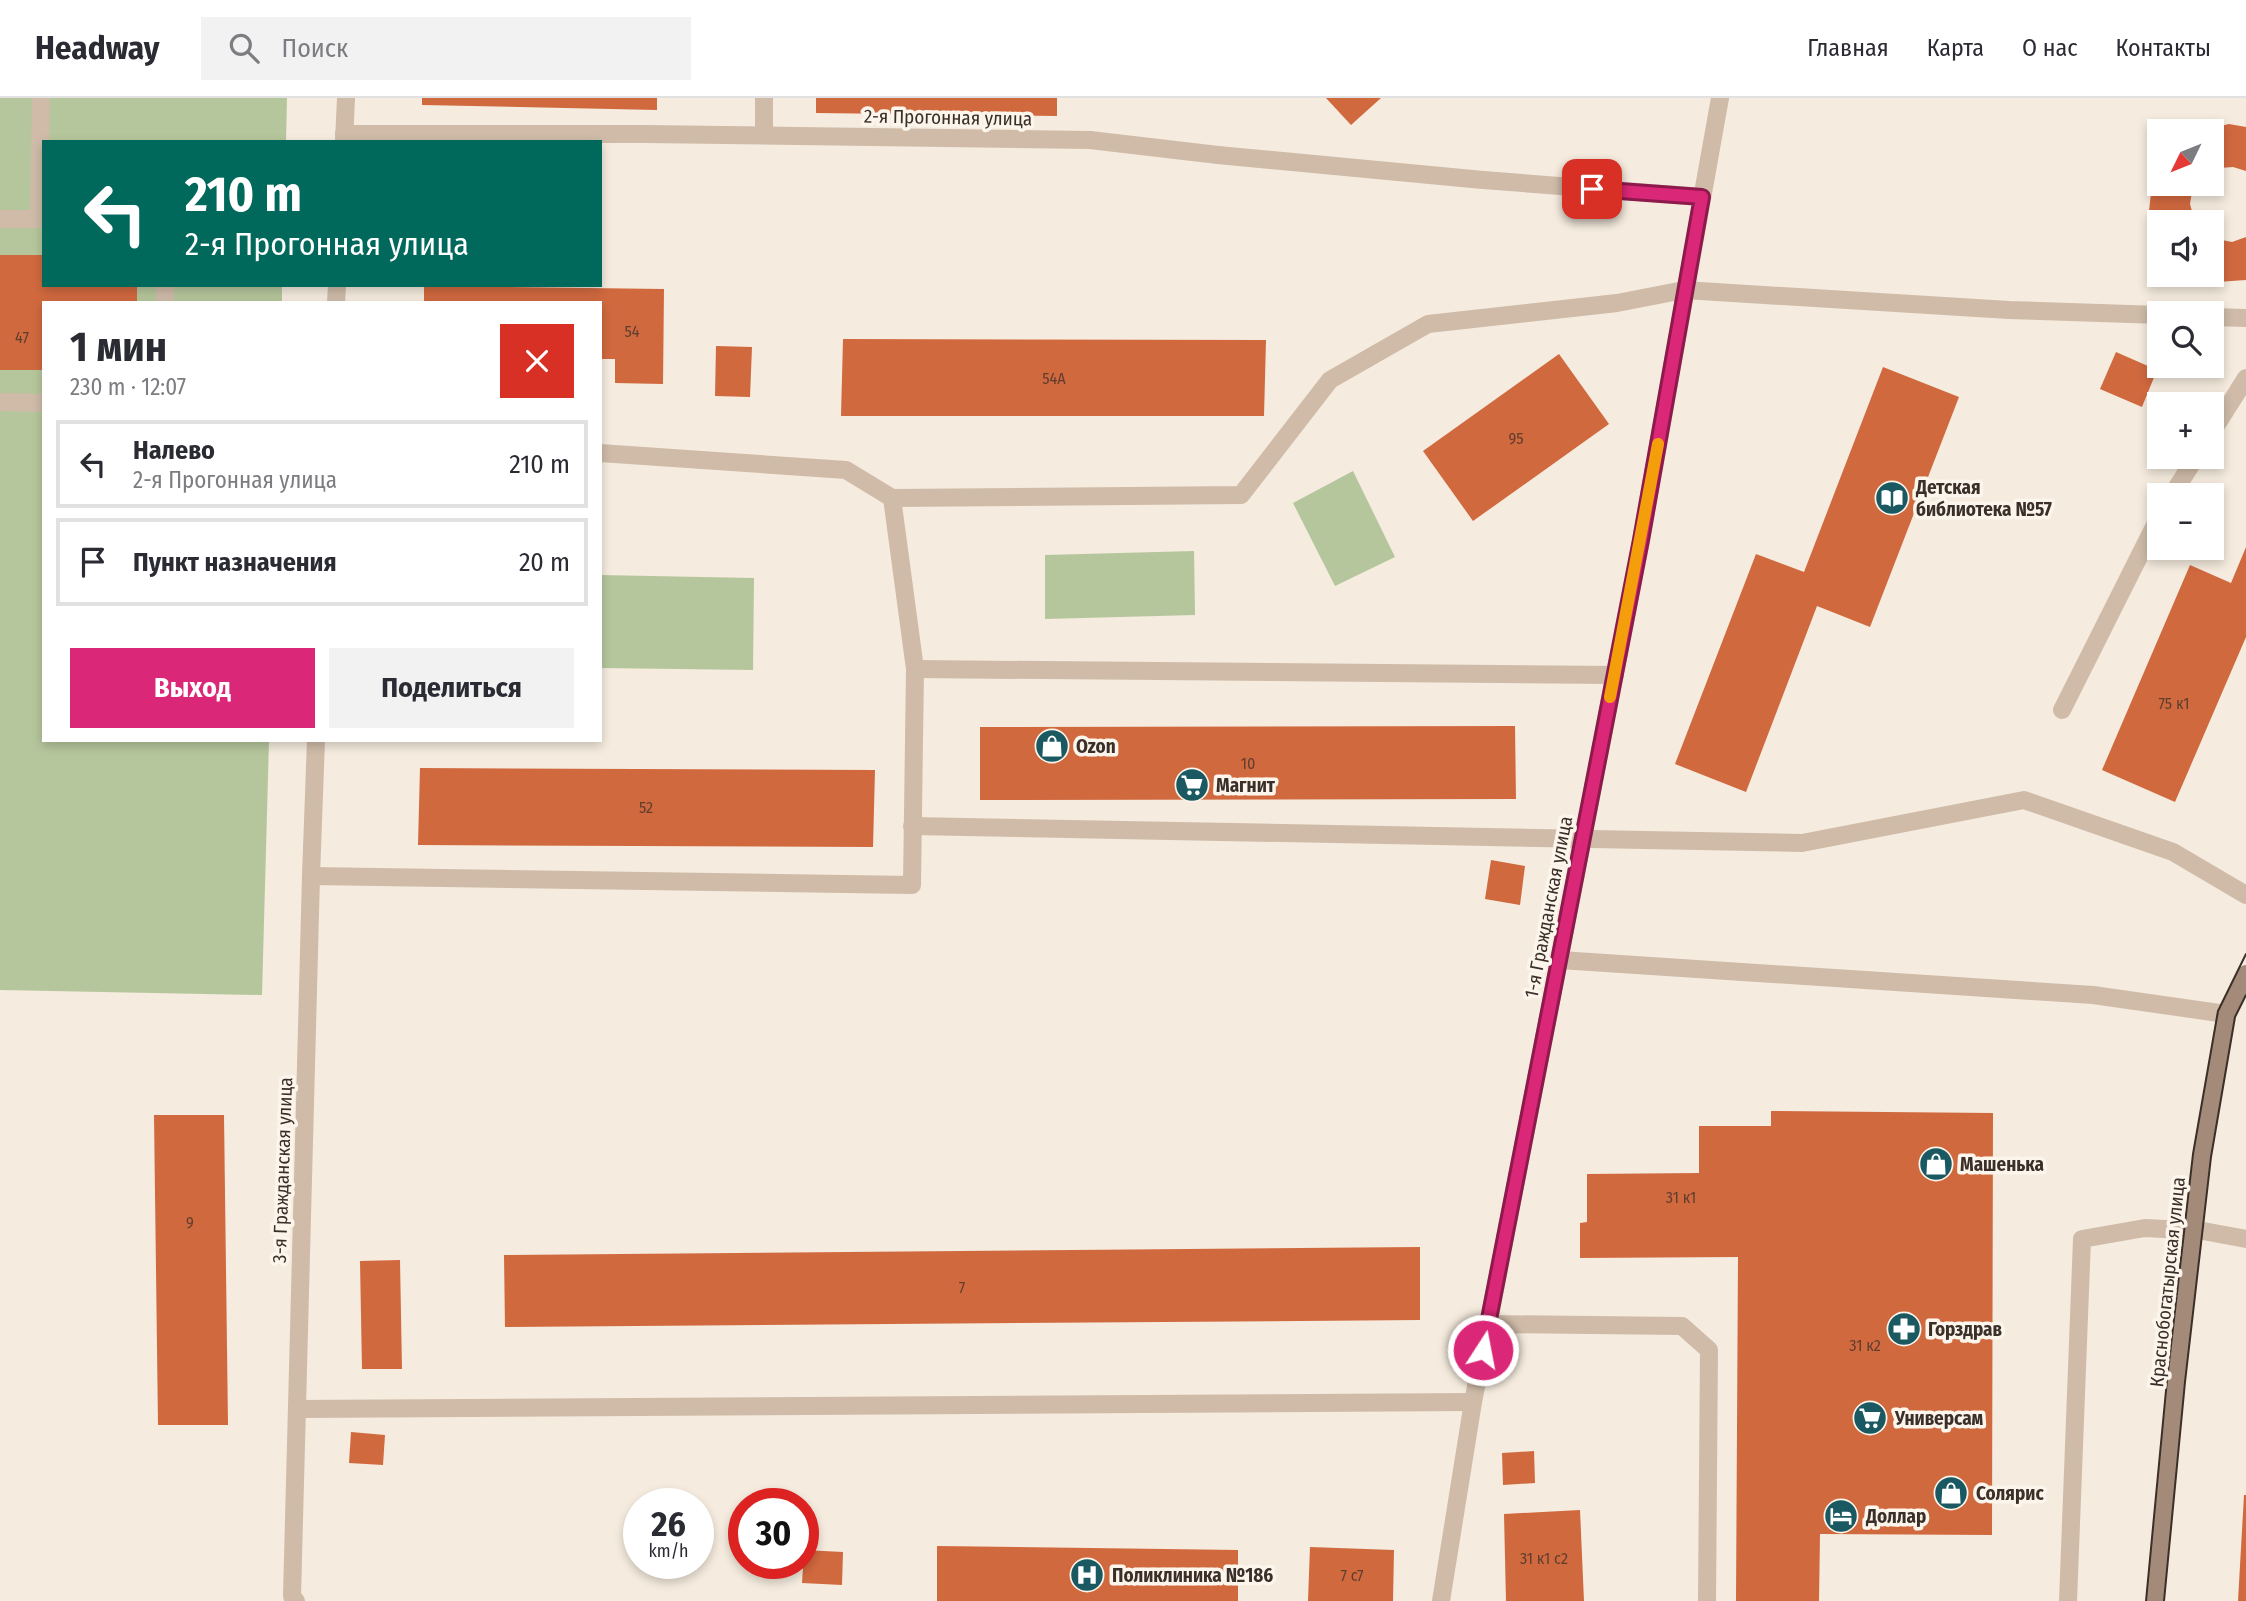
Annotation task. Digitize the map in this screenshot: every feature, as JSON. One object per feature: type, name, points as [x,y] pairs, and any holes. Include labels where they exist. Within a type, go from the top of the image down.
[{"type":"main road","name":"Краснобогатырская улица","points":[[2155,1601],[2176,1381],[2202,1156],[2226,1014],[2246,974]]},
{"type":"street","points":[[0,219],[41,219],[41,98]]},
{"type":"street","points":[[344,138],[346,98]]},
{"type":"street","points":[[764,98],[764,135]]},
{"type":"street","name":"1-я Гражданская улица","points":[[1441,1601],[1473,1402],[1641,540],[1720,98]]},
{"type":"street","name":"2-я Прогонная улица","points":[[344,138],[764,135],[1090,140],[1483,180],[1702,197]]},
{"type":"street","points":[[602,453],[846,470],[892,498],[1241,495],[1330,380],[1429,324],[1617,303],[1684,290],[2009,310],[2147,315]]},
{"type":"street","points":[[2224,317],[2246,318]]},
{"type":"street","points":[[2224,413],[2246,378]]},
{"type":"street","points":[[0,402],[42,403]]},
{"type":"street","points":[[311,876],[912,885],[915,669],[892,498]]},
{"type":"street","points":[[2062,709],[2147,541]]},
{"type":"street","points":[[915,669],[1615,675]]},
{"type":"street","name":"3-я Гражданская улица","points":[[296,1601],[292,1596],[316,742]]},
{"type":"street","points":[[912,826],[1802,843],[2024,800],[2173,852],[2246,895]]},
{"type":"street","points":[[1560,960],[2093,995],[2226,1014]]},
{"type":"street","points":[[2068,1601],[2082,1238],[2145,1228],[2194,1230],[2246,1240]]},
{"type":"street","points":[[1489,1324],[1682,1326],[1709,1350],[1707,1601]]},
{"type":"street","points":[[297,1409],[1473,1402]]},
{"type":"green space","points":[[0,98],[287,98],[286,140],[42,140],[42,287],[282,287],[282,301],[42,301],[42,742],[269,742],[262,995],[0,990]]},
{"type":"green space","points":[[1353,471],[1395,557],[1335,586],[1293,503]]},
{"type":"green space","points":[[1194,551],[1195,615],[1045,619],[1045,555]]},
{"type":"green space","points":[[602,575],[754,578],[753,670],[602,668]]},
{"type":"building","points":[[422,98],[657,98],[657,110],[422,105]]},
{"type":"building","points":[[816,98],[1057,98],[1057,116],[816,113]]},
{"type":"building","points":[[1326,98],[1381,98],[1351,125]]},
{"type":"building","points":[[2224,125],[2246,127],[2246,171],[2224,168]]},
{"type":"building","points":[[2151,196],[2191,196],[2192,210],[2149,210]]},
{"type":"building","points":[[2246,237],[2246,280],[2224,282],[2224,240],[2232,242]]},
{"type":"building","points":[[0,255],[42,255],[42,287],[137,287],[137,301],[42,301],[42,370],[0,370]]},
{"type":"building","points":[[424,287],[664,289],[663,384],[615,383],[615,359],[602,359],[602,301],[424,301]]},
{"type":"building","points":[[843,339],[1266,340],[1264,416],[841,416]]},
{"type":"building","points":[[716,346],[752,347],[750,397],[715,396]]},
{"type":"building","points":[[2116,352],[2147,366],[2147,378],[2154,378],[2142,407],[2100,389]]},
{"type":"building","points":[[1559,354],[1609,424],[1473,521],[1423,451]]},
{"type":"building","points":[[1883,367],[1959,397],[1870,627],[1817,606],[1746,792],[1675,764],[1756,554],[1804,572]]},
{"type":"building","points":[[2246,547],[2246,637],[2175,802],[2102,770],[2190,565],[2231,583]]},
{"type":"building","points":[[1515,726],[1516,799],[980,800],[980,727]]},
{"type":"building","points":[[420,768],[875,770],[873,847],[418,845]]},
{"type":"building","points":[[1491,860],[1525,866],[1520,905],[1485,899]]},
{"type":"building","points":[[1771,1111],[1993,1113],[1992,1535],[1820,1534],[1819,1601],[1736,1601],[1738,1257],[1580,1258],[1580,1223],[1587,1222],[1587,1174],[1699,1173],[1699,1126],[1771,1126]]},
{"type":"building","points":[[154,1115],[224,1115],[228,1425],[158,1425]]},
{"type":"building","points":[[1420,1247],[1420,1320],[505,1327],[504,1255]]},
{"type":"building","points":[[400,1260],[402,1369],[362,1369],[360,1261]]},
{"type":"building","points":[[351,1432],[385,1435],[383,1465],[349,1463]]},
{"type":"building","points":[[1534,1451],[1535,1483],[1503,1485],[1502,1453]]},
{"type":"building","points":[[2244,1495],[2246,1601],[2238,1601]]},
{"type":"building","points":[[1580,1510],[1584,1601],[1506,1601],[1504,1514]]},
{"type":"building","name":"Поликлиника №186","points":[[937,1546],[1238,1550],[1238,1601],[937,1601]]},
{"type":"building","points":[[1310,1547],[1394,1550],[1393,1601],[1308,1601]]},
{"type":"building","points":[[819,1551],[843,1552],[842,1585],[802,1583],[802,1579],[819,1579]]},
{"type":"tram line","points":[[2146,1601],[2167,1380],[2193,1154],[2218,1011],[2246,954]]},
{"type":"tram line","points":[[2164,1601],[2185,1382],[2211,1157],[2235,1017],[2246,995]]},
{"type":"slow traffic","points":[[1610,697],[1658,444]]},
{"type":"place","name":"Детская библиотека №57","points":[[1892,498]]},
{"type":"place","name":"Ozon","points":[[1052,746]]},
{"type":"place","name":"Магнит","points":[[1192,785]]},
{"type":"place","name":"Машенька","points":[[1936,1164]]},
{"type":"place","name":"Горздрав","points":[[1904,1329]]},
{"type":"place","name":"Универсам","points":[[1870,1418]]},
{"type":"place","name":"Солярис","points":[[1951,1493]]},
{"type":"place","name":"Доллар","points":[[1841,1516]]},
{"type":"place","name":"Поликлиника №186","points":[[1087,1575]]},
{"type":"route","points":[[1483,1350],[1641,540],[1702,197],[1592,189]]}]
